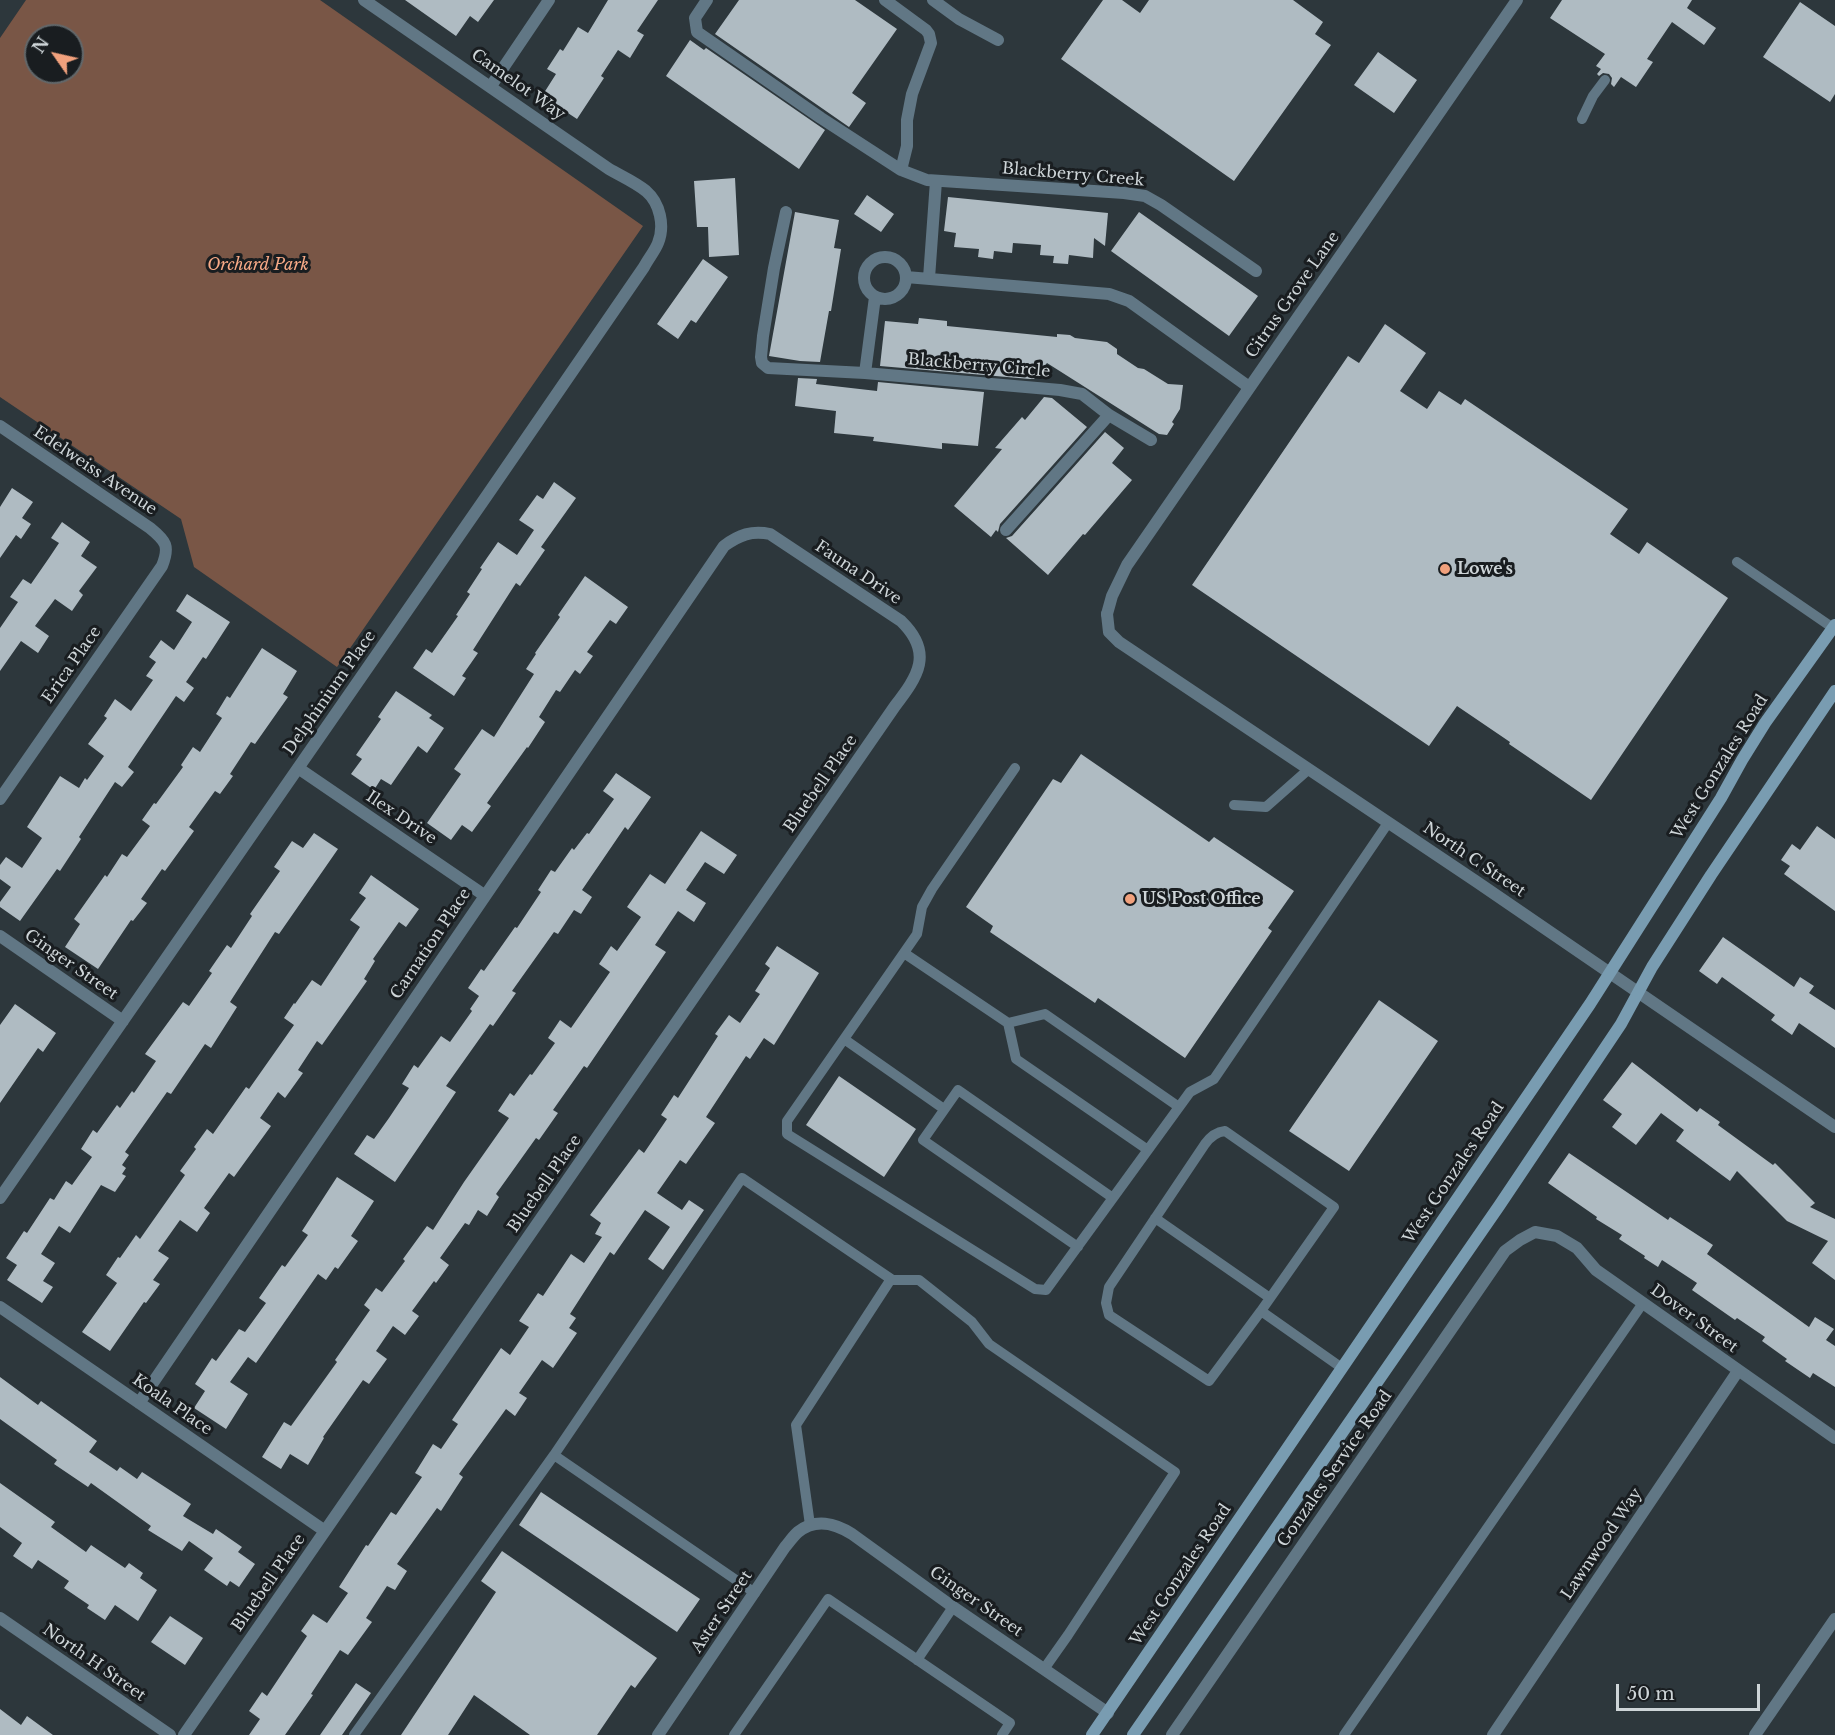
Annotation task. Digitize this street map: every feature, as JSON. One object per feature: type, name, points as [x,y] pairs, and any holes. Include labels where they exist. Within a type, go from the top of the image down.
[{"type":"main road","name":"West Gonzales Road","points":[[1092,1735],[1590,1004],[1721,798],[1765,723],[1834,627]]},
{"type":"main road","points":[[1133,1735],[1499,1206],[1621,1024],[1652,967],[1711,875],[1835,691]]},
{"type":"street","name":"Camelot Way","points":[[364,0],[609,169],[645,190],[653,198]]},
{"type":"street","points":[[491,86],[549,0]]},
{"type":"street","name":"Blackberry Creek","points":[[708,0],[695,18],[697,32],[802,106],[901,170],[936,181],[1145,196],[1256,271]]},
{"type":"street","points":[[885,0],[926,30],[931,43],[912,94],[907,120],[907,146],[901,170]]},
{"type":"street","points":[[933,0],[959,19],[998,40]]},
{"type":"street","name":"Citrus Grove Lane","points":[[1107,614],[1112,596],[1127,565],[1517,0]]},
{"type":"street","points":[[928,278],[936,181]]},
{"type":"street","name":"Delphinium Place","points":[[0,1198],[644,267],[658,244],[661,232],[658,210],[653,198]]},
{"type":"street","points":[[786,212],[763,336],[762,363],[768,368],[865,373],[875,297]]},
{"type":"street","points":[[890,257],[901,264],[906,277],[902,291],[890,299],[875,297],[866,288],[864,281],[866,268],[876,259],[890,257]]},
{"type":"street","points":[[906,277],[1109,294],[1130,302],[1249,387]]},
{"type":"street","name":"Blackberry Circle","points":[[865,373],[1060,390],[1082,394],[1109,415],[1151,440]]},
{"type":"street","points":[[1006,530],[1109,415]]},
{"type":"street","name":"Edelweiss Avenue","points":[[0,426],[150,528],[162,538],[166,548]]},
{"type":"street","name":"Carnation Place","points":[[139,1403],[720,550],[743,534],[752,532],[770,534]]},
{"type":"street","name":"Fauna Drive","points":[[770,534],[901,621],[912,632],[918,647]]},
{"type":"street","name":"Erica Place","points":[[0,799],[162,566],[166,548]]},
{"type":"street","name":"North C Street","points":[[1107,614],[1109,632],[1119,642],[1310,769],[1835,1127]]},
{"type":"street","name":"Bluebell Place","points":[[184,1735],[912,684],[919,670],[918,647]]},
{"type":"street","name":"Ilex Drive","points":[[298,768],[484,895]]},
{"type":"street","name":"Ginger Street","points":[[0,936],[123,1020]]},
{"type":"street","name":"Dover Street","points":[[1535,1232],[1557,1236],[1577,1248],[1596,1270],[1835,1438]]},
{"type":"street","name":"Gonzales Service Road","points":[[1172,1735],[1505,1251],[1535,1232]]},
{"type":"street","name":"Koala Place","points":[[0,1307],[325,1531]]},
{"type":"street","name":"Lawnwood Way","points":[[1493,1735],[1738,1371]]},
{"type":"street","name":"Ginger Street","points":[[810,1525],[824,1523],[840,1526],[852,1533],[953,1607],[1108,1713]]},
{"type":"street","name":"Aster Street","points":[[660,1734],[785,1547],[798,1532],[810,1525]]},
{"type":"street","name":"North H Street","points":[[0,1618],[170,1735]]},
{"type":"street","points":[[1755,1735],[1835,1619]]},
{"type":"lane","points":[[1582,119],[1593,96],[1605,80]]},
{"type":"lane","points":[[1737,562],[1834,627]]},
{"type":"lane","points":[[1016,768],[932,889],[922,907],[917,934],[787,1121],[788,1134],[1035,1289],[1046,1290],[1190,1092],[1214,1079],[1388,823]]},
{"type":"lane","points":[[1234,805],[1266,807],[1310,769]]},
{"type":"lane","points":[[904,952],[1008,1023],[1016,1059],[1148,1150]]},
{"type":"lane","points":[[1008,1023],[1045,1014],[1179,1107]]},
{"type":"lane","points":[[844,1039],[944,1109]]},
{"type":"lane","points":[[1078,1247],[923,1140],[944,1109],[958,1090],[1113,1198]]},
{"type":"lane","points":[[1225,1131],[1334,1207],[1209,1381],[1109,1315],[1106,1303],[1109,1287],[1155,1218],[1204,1144],[1215,1134],[1225,1131]]},
{"type":"lane","points":[[354,1735],[554,1455],[742,1178],[890,1280]]},
{"type":"lane","points":[[1155,1218],[1270,1298]]},
{"type":"lane","points":[[810,1525],[795,1425],[890,1280]]},
{"type":"lane","points":[[890,1280],[919,1280],[972,1322],[989,1344],[1175,1472],[1044,1669]]},
{"type":"lane","points":[[1344,1735],[1643,1303]]},
{"type":"lane","points":[[1261,1311],[1342,1368]]},
{"type":"lane","points":[[554,1455],[755,1593]]},
{"type":"lane","points":[[734,1735],[828,1599],[1010,1724],[1002,1735]]},
{"type":"lane","points":[[917,1660],[953,1607]]},
{"type":"green space","name":"Orchard Park","points":[[26,0],[320,0],[643,226],[337,667],[194,567],[181,519],[0,397],[0,38]]},
{"type":"building","points":[[405,0],[494,0],[478,22],[470,16],[456,36]]},
{"type":"building","points":[[608,0],[658,0],[637,31],[644,35],[630,58],[618,50],[601,76],[604,78],[577,119],[542,96],[556,74],[547,69],[560,49],[563,51],[578,27],[588,33]]},
{"type":"building","points":[[739,0],[855,0],[897,29],[852,93],[866,103],[849,127],[715,34]]},
{"type":"building","points":[[1103,0],[1122,0],[1140,13],[1149,0],[1293,0],[1323,22],[1315,34],[1331,45],[1234,181],[1061,59]]},
{"type":"building","points":[[1562,0],[1692,0],[1687,8],[1716,28],[1704,45],[1672,22],[1647,59],[1653,62],[1636,87],[1621,77],[1614,87],[1609,74],[1603,73],[1599,76],[1597,74],[1601,69],[1596,66],[1605,54],[1550,18]]},
{"type":"building","points":[[1800,2],[1835,26],[1835,94],[1830,102],[1763,57]]},
{"type":"building","points":[[690,40],[704,50],[706,48],[825,130],[799,169],[666,76]]},
{"type":"building","points":[[1378,52],[1417,80],[1394,113],[1354,85]]},
{"type":"building","points":[[735,178],[739,255],[709,257],[708,227],[697,227],[694,181]]},
{"type":"building","points":[[867,195],[894,214],[881,232],[854,214]]},
{"type":"building","points":[[948,197],[1108,213],[1105,246],[1094,238],[1093,258],[1069,255],[1068,264],[1053,263],[1054,256],[1040,255],[1041,245],[1013,243],[1012,253],[994,251],[993,259],[978,257],[979,249],[954,247],[956,233],[944,231]]},
{"type":"building","points":[[795,212],[839,220],[834,248],[841,249],[820,362],[769,356]]},
{"type":"building","points":[[1139,212],[1258,296],[1229,336],[1111,251]]},
{"type":"building","points":[[703,259],[728,277],[696,323],[691,320],[678,339],[657,324]]},
{"type":"building","points":[[919,318],[947,321],[947,326],[1057,337],[1057,334],[1070,335],[1075,338],[1107,342],[1117,349],[1117,354],[1138,368],[1144,369],[1168,384],[1183,385],[1180,409],[1167,435],[1159,434],[1047,363],[1034,379],[880,366],[885,321],[918,324]]},
{"type":"building","name":"Lowe's","points":[[1385,324],[1426,353],[1400,391],[1427,409],[1439,391],[1461,405],[1465,399],[1628,509],[1610,534],[1639,554],[1647,542],[1728,598],[1591,800],[1457,706],[1429,746],[1192,585],[1348,356],[1359,363]]},
{"type":"building","points":[[798,378],[817,379],[816,384],[877,391],[878,382],[984,392],[978,446],[942,443],[942,449],[873,441],[874,437],[834,433],[836,411],[795,406]]},
{"type":"building","points":[[1044,397],[1052,398],[1087,427],[1000,524],[998,532],[996,530],[991,537],[954,506],[1002,449],[995,448],[1022,417],[1025,420]]},
{"type":"building","points":[[1105,432],[1124,448],[1112,463],[1132,480],[1048,575],[1006,538],[1012,536]]},
{"type":"building","points":[[554,482],[576,498],[541,547],[545,550],[520,586],[516,583],[473,650],[478,653],[462,676],[466,678],[454,696],[413,668],[426,649],[432,653],[458,616],[456,615],[470,594],[467,592],[498,542],[517,555],[534,530],[519,520],[537,495],[543,499]]},
{"type":"building","points":[[12,488],[33,502],[22,518],[31,524],[21,539],[16,535],[0,558],[0,507]]},
{"type":"building","points":[[62,522],[90,542],[81,556],[97,567],[79,591],[83,595],[72,611],[55,599],[35,626],[49,636],[38,653],[21,641],[0,671],[0,628],[18,602],[10,597],[23,579],[31,584],[59,543],[51,538]]},
{"type":"building","points":[[585,576],[628,607],[616,624],[610,620],[587,652],[593,656],[580,674],[575,670],[560,692],[556,690],[539,717],[545,722],[487,803],[491,806],[472,832],[462,825],[451,840],[427,823],[461,774],[454,769],[482,729],[494,737],[534,674],[526,669],[535,653]]},
{"type":"building","points":[[187,594],[230,622],[206,659],[203,657],[186,682],[194,688],[184,702],[176,696],[128,767],[134,772],[122,787],[115,782],[60,871],[57,869],[20,921],[0,907],[0,902],[11,887],[0,879],[0,865],[6,857],[22,868],[42,838],[27,827],[60,776],[79,788],[104,756],[88,744],[107,718],[104,716],[115,699],[131,711],[153,680],[146,676],[156,662],[149,657],[161,640],[174,650],[192,622],[176,611]]},
{"type":"building","points":[[262,648],[297,671],[283,694],[288,697],[255,744],[251,742],[230,774],[233,776],[220,794],[215,791],[189,827],[194,831],[165,871],[162,869],[141,899],[147,903],[133,921],[131,920],[98,969],[65,947],[80,924],[74,919],[122,854],[127,857],[150,826],[142,820],[183,767],[181,765],[193,747],[200,752],[222,718],[216,714],[227,696],[230,698]]},
{"type":"building","points":[[396,691],[432,715],[429,718],[444,728],[427,753],[418,746],[391,785],[381,779],[374,790],[351,774],[362,759],[356,755],[381,719],[378,717]]},
{"type":"building","name":"US Post Office","points":[[1081,754],[1209,842],[1214,837],[1294,891],[1268,928],[1272,931],[1185,1058],[1098,998],[1095,1003],[990,932],[993,926],[966,907],[1053,779],[1061,783]]},
{"type":"building","points":[[616,773],[651,797],[628,830],[625,827],[582,890],[592,897],[581,914],[574,910],[558,934],[554,932],[512,991],[516,993],[493,1026],[490,1024],[446,1086],[456,1092],[395,1182],[354,1154],[367,1135],[374,1139],[389,1118],[409,1088],[402,1084],[414,1065],[418,1068],[441,1036],[450,1042],[472,1011],[470,1009],[479,996],[468,988],[481,969],[484,971],[515,927],[517,928],[541,892],[538,890],[551,870],[555,872],[572,848],[574,850],[587,833],[589,834],[614,799],[603,791]]},
{"type":"building","points":[[1817,826],[1835,839],[1835,911],[1784,874],[1790,866],[1781,860],[1792,844],[1800,850]]},
{"type":"building","points":[[701,831],[737,855],[724,874],[705,862],[686,890],[706,903],[694,922],[678,911],[655,945],[666,952],[587,1068],[584,1066],[553,1110],[558,1113],[539,1140],[536,1138],[496,1194],[499,1197],[487,1216],[478,1210],[469,1225],[465,1223],[440,1258],[449,1265],[412,1311],[419,1316],[405,1335],[393,1326],[376,1351],[387,1359],[369,1384],[363,1380],[323,1437],[308,1465],[290,1454],[281,1469],[262,1457],[284,1422],[291,1426],[337,1362],[335,1360],[370,1310],[364,1305],[376,1288],[382,1292],[427,1226],[433,1230],[509,1118],[498,1111],[510,1093],[514,1096],[530,1074],[532,1075],[555,1043],[548,1038],[560,1020],[571,1028],[610,972],[599,964],[611,946],[617,951],[641,917],[627,907],[650,874],[665,884]]},
{"type":"building","points":[[314,833],[338,849],[279,934],[275,932],[230,1002],[237,1007],[211,1048],[205,1044],[171,1094],[167,1092],[125,1152],[129,1155],[122,1165],[126,1168],[122,1174],[126,1176],[115,1192],[101,1185],[70,1233],[59,1226],[41,1254],[55,1263],[43,1281],[53,1287],[42,1303],[7,1280],[17,1265],[6,1258],[24,1231],[27,1233],[50,1198],[54,1200],[66,1181],[72,1185],[92,1157],[81,1149],[93,1130],[97,1133],[117,1105],[120,1108],[132,1091],[134,1093],[156,1061],[145,1054],[183,1002],[189,1006],[212,973],[209,971],[227,945],[231,948],[252,916],[250,914],[280,871],[274,867],[292,841],[303,848]]},
{"type":"building","points":[[371,875],[419,909],[406,927],[399,922],[373,959],[375,961],[364,979],[367,981],[322,1045],[317,1041],[298,1070],[303,1073],[285,1098],[278,1092],[260,1118],[271,1126],[234,1177],[229,1173],[204,1208],[210,1213],[197,1232],[180,1220],[158,1251],[169,1258],[153,1280],[160,1284],[146,1303],[144,1302],[110,1351],[82,1332],[117,1283],[106,1275],[136,1235],[140,1239],[185,1175],[180,1171],[207,1129],[213,1134],[246,1087],[249,1089],[294,1025],[284,1018],[294,1003],[312,980],[321,986],[360,927],[350,920],[366,898],[359,893]]},
{"type":"building","points":[[1723,937],[1794,987],[1800,977],[1814,986],[1809,993],[1835,1010],[1835,1048],[1799,1023],[1792,1035],[1771,1020],[1775,1015],[1722,977],[1717,984],[1699,971]]},
{"type":"building","points":[[777,946],[819,973],[774,1045],[764,1038],[750,1059],[746,1056],[706,1117],[715,1123],[686,1164],[680,1160],[657,1193],[682,1210],[689,1200],[704,1210],[663,1270],[648,1259],[670,1227],[645,1210],[614,1255],[610,1252],[570,1314],[576,1318],[569,1328],[577,1333],[553,1368],[542,1360],[519,1393],[527,1398],[515,1416],[506,1409],[459,1474],[463,1477],[441,1511],[437,1508],[397,1564],[407,1571],[395,1590],[387,1586],[366,1618],[372,1622],[348,1655],[340,1650],[285,1735],[249,1735],[260,1719],[249,1711],[262,1692],[267,1696],[307,1636],[301,1631],[313,1614],[327,1623],[348,1593],[339,1587],[366,1545],[368,1546],[391,1512],[396,1515],[422,1477],[415,1473],[433,1444],[441,1449],[458,1424],[452,1420],[501,1348],[510,1355],[529,1327],[519,1321],[538,1293],[543,1296],[571,1254],[584,1263],[602,1237],[595,1234],[601,1223],[590,1215],[639,1149],[644,1153],[667,1119],[661,1115],[674,1095],[678,1098],[718,1036],[715,1034],[729,1015],[740,1023],[760,994],[755,991],[770,968],[765,964]]},
{"type":"building","points":[[1379,1000],[1438,1041],[1349,1171],[1289,1131]]},
{"type":"building","points":[[15,1004],[56,1033],[43,1052],[38,1048],[0,1103],[0,1025]]},
{"type":"building","points":[[1632,1062],[1697,1112],[1700,1108],[1720,1122],[1718,1125],[1773,1165],[1775,1163],[1815,1203],[1810,1207],[1835,1219],[1835,1280],[1812,1263],[1828,1241],[1787,1221],[1737,1171],[1730,1181],[1676,1141],[1684,1130],[1661,1113],[1636,1145],[1612,1127],[1622,1114],[1603,1100]]},
{"type":"building","points":[[839,1076],[916,1129],[884,1177],[806,1125]]},
{"type":"building","points":[[1569,1153],[1668,1220],[1670,1217],[1713,1245],[1707,1254],[1809,1327],[1815,1317],[1834,1329],[1826,1340],[1835,1346],[1835,1387],[1813,1373],[1810,1378],[1785,1361],[1787,1359],[1762,1341],[1765,1337],[1737,1318],[1735,1320],[1692,1290],[1697,1283],[1662,1260],[1658,1267],[1644,1258],[1645,1256],[1619,1239],[1622,1235],[1596,1219],[1597,1217],[1548,1183]]},
{"type":"building","points":[[337,1177],[374,1201],[351,1236],[358,1241],[338,1269],[335,1267],[326,1280],[318,1274],[256,1363],[248,1357],[230,1382],[248,1394],[226,1429],[194,1408],[205,1391],[195,1384],[212,1358],[216,1361],[239,1329],[245,1332],[266,1303],[259,1298],[282,1265],[285,1267],[308,1235],[302,1231]]},
{"type":"building","points":[[0,1377],[38,1405],[41,1401],[97,1441],[89,1452],[117,1471],[120,1467],[137,1479],[142,1472],[191,1504],[183,1516],[213,1534],[216,1529],[242,1547],[238,1552],[255,1564],[239,1587],[230,1581],[227,1586],[204,1570],[213,1558],[189,1541],[182,1551],[148,1530],[151,1526],[91,1483],[88,1487],[54,1464],[57,1460],[0,1419]]},
{"type":"building","points":[[0,1483],[55,1522],[51,1527],[86,1552],[91,1545],[125,1568],[129,1563],[143,1573],[140,1578],[157,1590],[138,1621],[115,1605],[105,1620],[87,1608],[89,1605],[64,1588],[69,1581],[38,1560],[32,1569],[13,1556],[22,1543],[0,1527]]},
{"type":"building","points":[[541,1492],[700,1599],[677,1632],[519,1525]]},
{"type":"building","points":[[502,1551],[657,1658],[635,1688],[631,1685],[597,1735],[530,1735],[474,1695],[448,1735],[401,1735],[496,1592],[481,1581]]},
{"type":"building","points":[[170,1616],[203,1638],[185,1665],[151,1642]]},
{"type":"building","points":[[356,1683],[371,1693],[342,1735],[320,1735]]},
{"type":"building","points":[[0,1709],[21,1725],[27,1716],[53,1735],[0,1735]]},
{"type":"place","name":"Lowe's","points":[[1445,569]]},
{"type":"place","name":"US Post Office","points":[[1130,899]]}]
